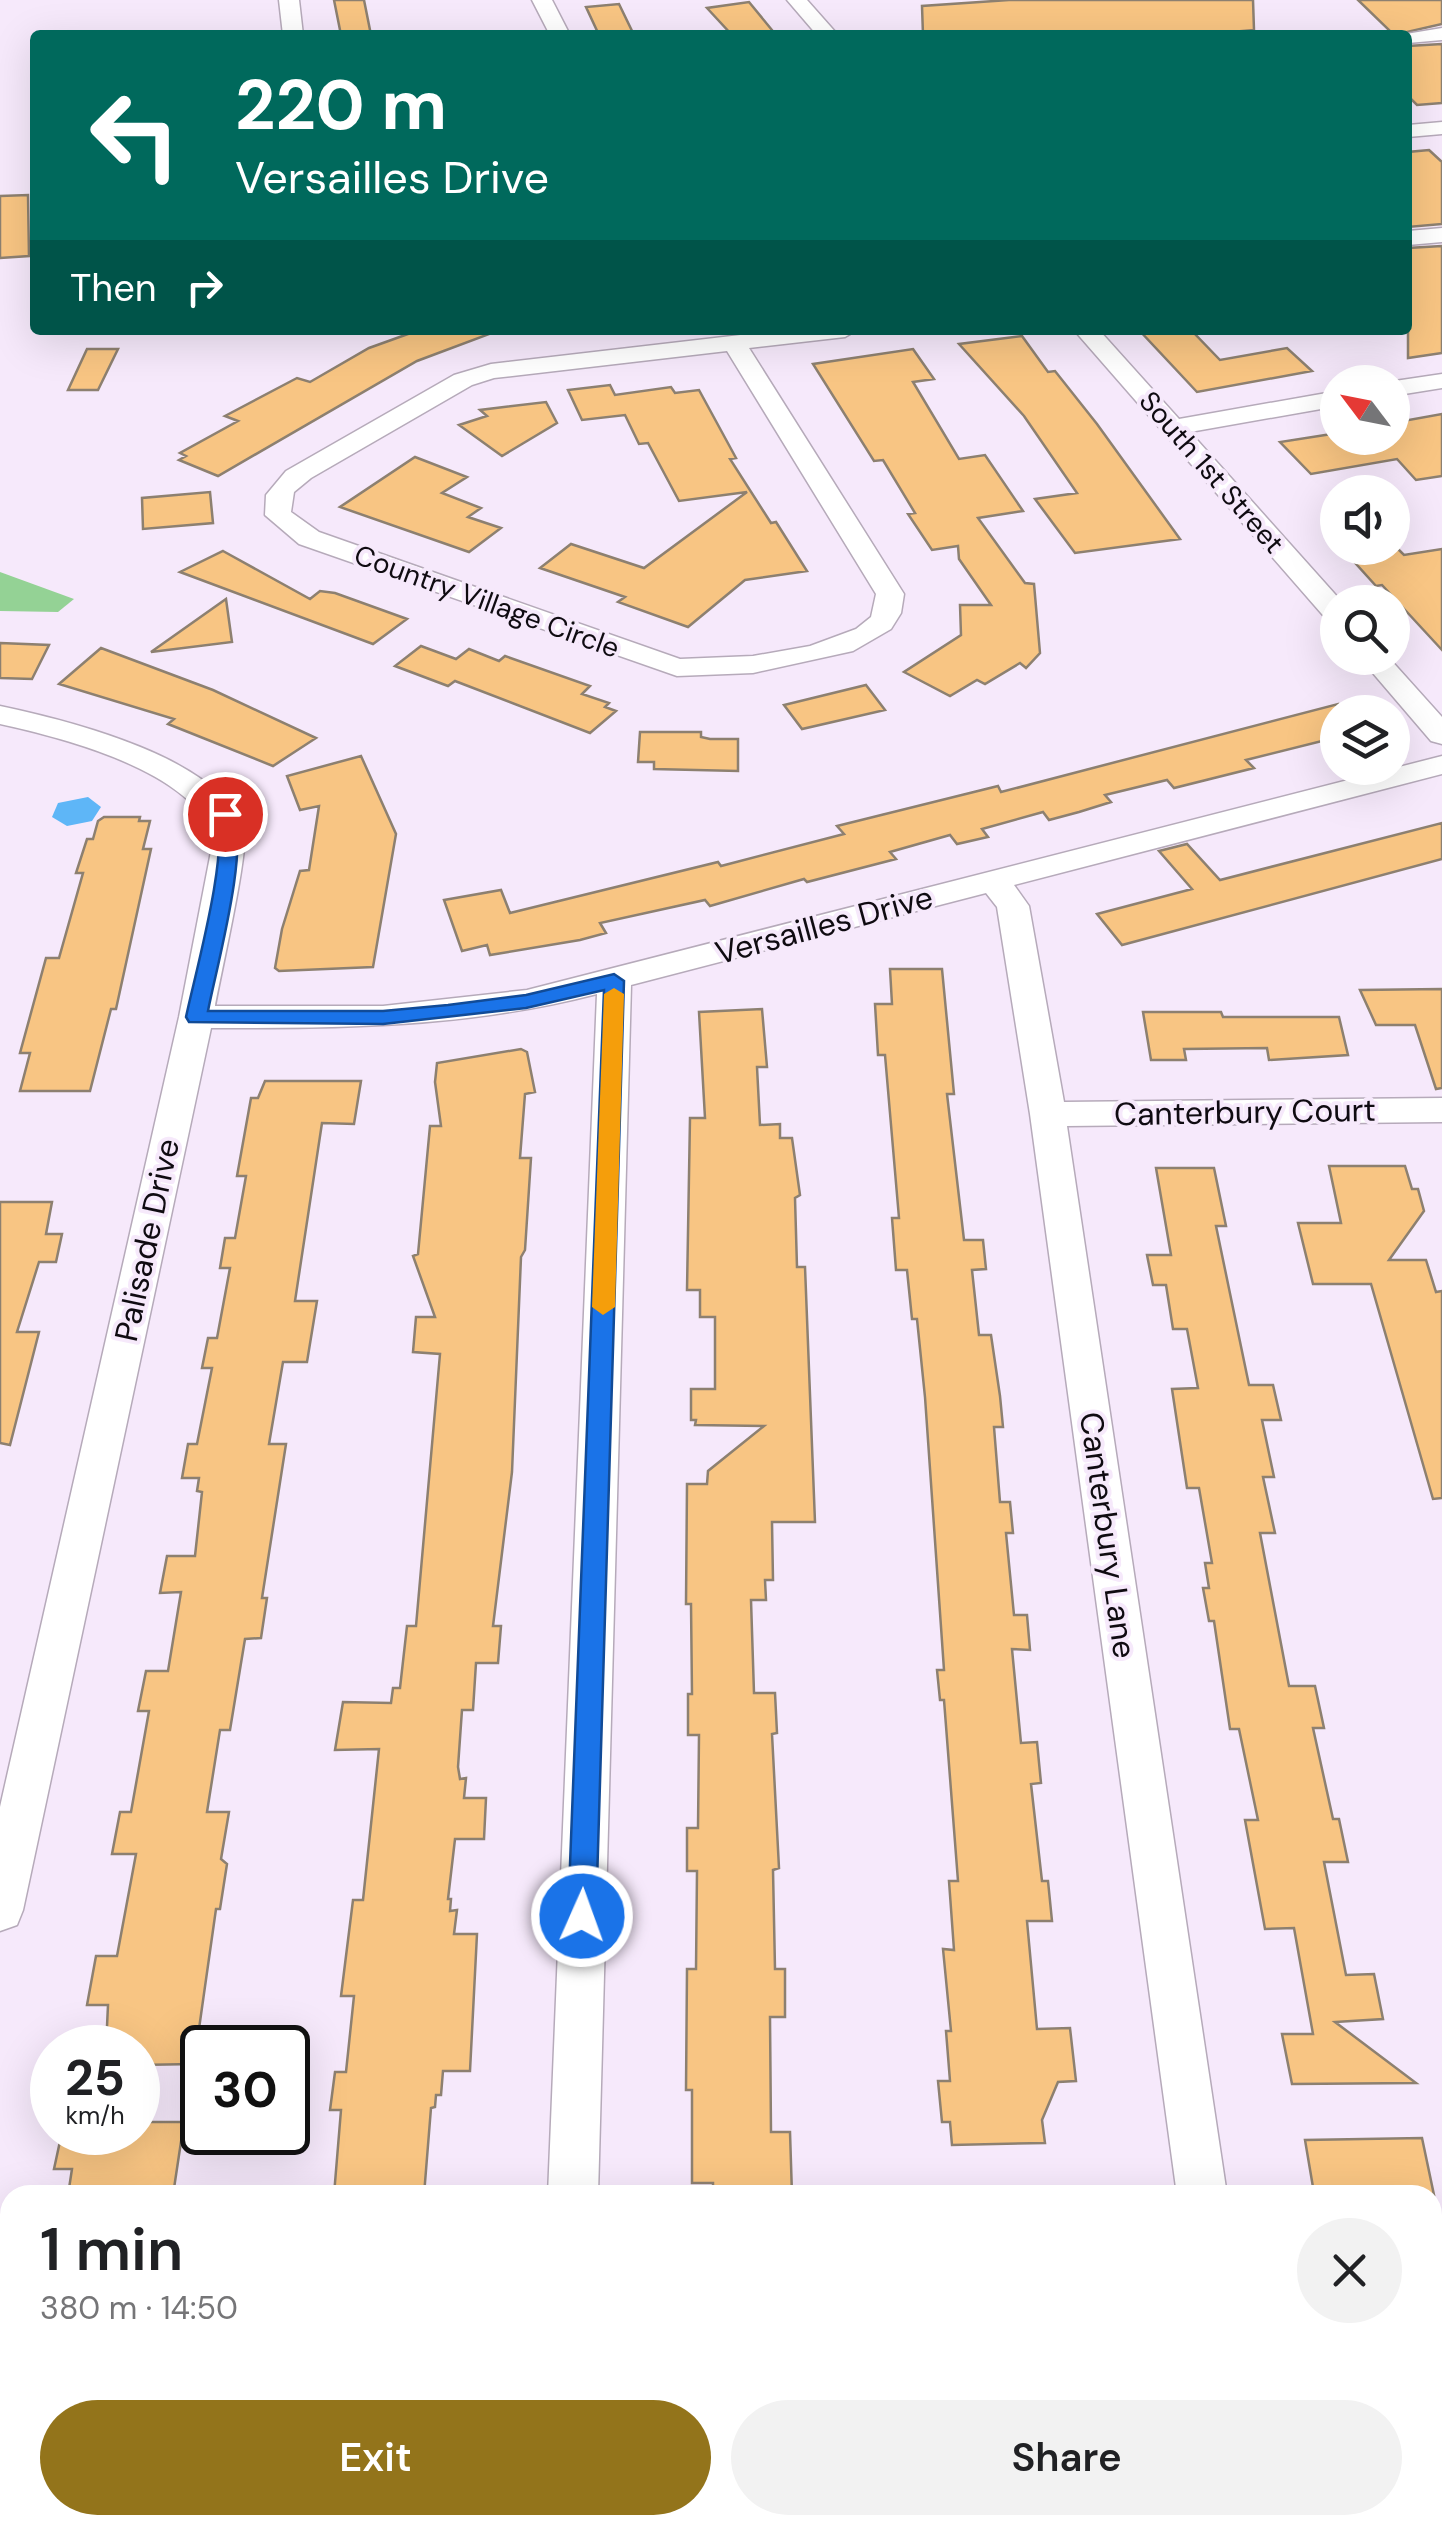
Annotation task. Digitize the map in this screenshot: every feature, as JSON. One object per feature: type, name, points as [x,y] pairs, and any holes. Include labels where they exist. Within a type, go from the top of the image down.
[{"type":"street","points":[[289,0],[292,30]]},
{"type":"street","points":[[542,0],[557,30]]},
{"type":"street","points":[[797,0],[824,30]]},
{"type":"street","points":[[1412,37],[1442,34]]},
{"type":"street","points":[[1412,131],[1442,128]]},
{"type":"street","points":[[1412,238],[1442,235]]},
{"type":"street","name":"Country Village Circle","points":[[734,343],[890,594],[888,611],[880,625],[854,640],[723,670],[678,667],[309,538],[286,525],[278,515],[276,500],[281,488],[302,472],[463,380],[521,366],[802,335]]},
{"type":"street","name":"South 1st Street","points":[[1090,335],[1320,595]]},
{"type":"street","points":[[1410,386],[1442,381]]},
{"type":"street","points":[[1173,428],[1320,401]]},
{"type":"street","points":[[1389,675],[1442,735]]},
{"type":"street","name":"Palisade Drive","points":[[0,715],[67,730],[186,781],[225,814],[229,824],[228,859],[196,1017],[0,1910]]},
{"type":"street","name":"Versailles Drive","points":[[196,1017],[383,1017],[526,1001],[1442,765]]},
{"type":"street","name":"Canterbury Lane","points":[[995,882],[1013,906],[1048,1114],[1201,2185]]},
{"type":"street","points":[[572,2185],[614,981]]},
{"type":"street","name":"Canterbury Court","points":[[1048,1114],[1442,1110]]},
{"type":"green space","points":[[0,572],[74,599],[58,612],[0,611]]},
{"type":"water","points":[[88,797],[101,807],[92,821],[67,826],[52,817],[58,803]]},
{"type":"building","points":[[334,0],[364,0],[370,30],[340,30]]},
{"type":"building","points":[[1009,0],[1253,0],[1254,30],[923,30],[922,6]]},
{"type":"building","points":[[1358,0],[1442,0],[1442,24],[1412,31],[1389,30]]},
{"type":"building","points":[[749,2],[772,30],[727,30],[707,8]]},
{"type":"building","points":[[619,4],[632,30],[597,30],[586,7]]},
{"type":"building","points":[[1442,44],[1442,103],[1417,105],[1412,100],[1412,46]]},
{"type":"building","points":[[1429,150],[1442,162],[1442,224],[1412,227],[1412,152]]},
{"type":"building","points":[[28,195],[29,256],[0,258],[0,196]]},
{"type":"building","points":[[1442,246],[1442,353],[1408,358],[1408,335],[1412,335],[1412,248]]},
{"type":"building","points":[[405,335],[487,335],[417,361],[218,476],[179,460],[186,456],[180,453],[238,421],[225,416],[297,378],[310,382],[369,348]]},
{"type":"building","points":[[1144,335],[1196,335],[1220,360],[1287,348],[1312,371],[1197,392]]},
{"type":"building","points":[[1022,336],[1048,372],[1055,371],[1097,424],[1180,539],[1075,553],[1035,499],[1077,493],[1024,416],[959,344]]},
{"type":"building","points":[[87,349],[118,349],[98,390],[68,390]]},
{"type":"building","points":[[913,349],[934,379],[913,382],[959,459],[985,455],[1023,511],[978,518],[1025,583],[1034,584],[1040,653],[1026,668],[1020,663],[985,684],[977,680],[950,696],[904,672],[961,635],[960,605],[991,605],[959,559],[958,546],[932,550],[908,514],[915,513],[883,460],[874,461],[813,364]]},
{"type":"building","points":[[610,385],[615,395],[671,387],[675,393],[699,390],[736,458],[730,459],[807,571],[745,580],[688,627],[618,602],[625,597],[540,568],[571,544],[644,568],[747,492],[679,501],[648,443],[639,444],[625,415],[582,420],[568,390]]},
{"type":"building","points":[[546,402],[557,423],[502,456],[459,425],[487,416],[480,410]]},
{"type":"building","points":[[1442,414],[1442,476],[1416,480],[1397,459],[1311,474],[1280,442],[1320,436],[1320,455],[1410,455],[1410,420]]},
{"type":"building","points":[[415,457],[467,477],[442,493],[481,508],[468,517],[501,528],[469,552],[340,507]]},
{"type":"building","points":[[210,492],[213,523],[143,529],[142,498]]},
{"type":"building","points":[[1442,549],[1442,650],[1410,615],[1410,585],[1375,585],[1357,565],[1410,565],[1410,554]]},
{"type":"building","points":[[223,551],[310,599],[320,591],[335,593],[407,619],[373,644],[180,572]]},
{"type":"building","points":[[226,599],[232,642],[151,652]]},
{"type":"building","points":[[0,643],[49,645],[32,679],[0,678]]},
{"type":"building","points":[[421,646],[456,659],[469,649],[499,661],[505,656],[590,686],[582,694],[609,703],[605,707],[616,711],[590,733],[455,681],[448,686],[395,666]]},
{"type":"building","points":[[101,648],[213,690],[316,738],[273,766],[168,724],[174,719],[59,684]]},
{"type":"building","points":[[866,685],[885,710],[802,729],[784,705]]},
{"type":"building","points":[[1320,709],[1320,742],[1246,760],[1254,768],[1174,788],[1167,780],[1105,795],[1111,802],[1079,812],[1049,820],[1043,812],[982,829],[988,837],[957,844],[950,835],[890,852],[896,859],[807,882],[804,879],[710,906],[705,900],[600,923],[606,933],[580,940],[490,955],[487,945],[462,951],[444,900],[501,890],[510,913],[844,834],[837,826],[998,786],[1001,792]]},
{"type":"building","points":[[640,732],[701,732],[701,737],[710,739],[738,739],[738,771],[654,769],[654,762],[638,762]]},
{"type":"building","points":[[361,756],[396,834],[373,967],[279,971],[275,968],[282,929],[300,871],[309,870],[319,806],[300,810],[287,776]]},
{"type":"building","points":[[104,817],[140,817],[139,821],[150,821],[143,849],[151,849],[116,1009],[111,1009],[90,1091],[20,1091],[30,1053],[20,1053],[46,958],[59,958],[83,873],[76,873],[87,839],[93,839],[98,821]]},
{"type":"building","points":[[1442,823],[1442,859],[1122,945],[1097,914],[1192,889],[1159,851],[1187,844],[1220,880]]},
{"type":"building","points":[[890,969],[942,969],[954,1094],[947,1094],[964,1240],[983,1240],[986,1269],[972,1270],[979,1335],[991,1335],[1000,1396],[1003,1427],[994,1427],[1000,1502],[1010,1502],[1013,1533],[1006,1533],[1014,1615],[1027,1615],[1030,1650],[1012,1649],[1021,1743],[1037,1742],[1041,1783],[1031,1784],[1042,1881],[1048,1881],[1052,1921],[1027,1921],[1037,2029],[1070,2028],[1076,2081],[1058,2082],[1042,2120],[1045,2143],[952,2145],[950,2122],[942,2122],[938,2081],[950,2081],[946,2031],[951,2031],[943,1949],[954,1950],[949,1881],[958,1881],[944,1700],[940,1700],[937,1670],[944,1670],[925,1397],[917,1319],[912,1319],[907,1270],[896,1270],[892,1218],[899,1218],[885,1055],[878,1055],[875,1004],[892,1004]]},
{"type":"building","points":[[1442,989],[1442,1088],[1436,1089],[1415,1025],[1376,1025],[1360,990]]},
{"type":"building","points":[[762,1009],[767,1067],[757,1067],[760,1125],[780,1124],[780,1138],[792,1138],[800,1195],[795,1198],[797,1267],[805,1267],[815,1522],[772,1522],[773,1580],[765,1580],[766,1600],[751,1600],[754,1693],[775,1693],[777,1733],[772,1734],[779,1868],[773,1870],[775,1969],[785,1969],[785,2017],[770,2017],[771,2132],[790,2132],[792,2185],[692,2183],[692,2090],[686,2090],[687,1969],[696,1969],[697,1871],[687,1871],[687,1828],[698,1828],[699,1735],[688,1735],[688,1694],[692,1694],[691,1604],[686,1604],[687,1484],[707,1484],[708,1471],[764,1426],[695,1425],[696,1420],[691,1420],[691,1389],[715,1389],[715,1317],[700,1317],[700,1290],[687,1290],[690,1118],[705,1118],[699,1012]]},
{"type":"building","points":[[1143,1012],[1339,1017],[1348,1055],[1269,1060],[1267,1048],[1184,1049],[1186,1060],[1151,1060]]},
{"type":"building","points":[[521,1049],[527,1052],[535,1092],[525,1094],[520,1158],[531,1158],[525,1250],[521,1257],[512,1472],[493,1626],[501,1626],[498,1663],[476,1663],[473,1710],[462,1710],[458,1767],[460,1779],[466,1778],[464,1798],[486,1798],[484,1839],[455,1839],[448,1899],[450,1911],[457,1910],[454,1934],[477,1934],[470,2071],[443,2071],[441,2095],[436,2095],[435,2107],[431,2108],[425,2185],[335,2185],[341,2110],[330,2110],[335,2072],[346,2072],[354,1996],[341,1996],[353,1900],[363,1900],[379,1749],[335,1750],[343,1702],[391,1703],[393,1688],[400,1688],[407,1626],[416,1626],[440,1354],[413,1352],[416,1317],[435,1317],[413,1256],[418,1254],[430,1126],[441,1126],[435,1082],[437,1063]]},
{"type":"building","points":[[265,1081],[361,1081],[354,1124],[322,1123],[295,1301],[317,1301],[307,1362],[283,1362],[269,1444],[286,1444],[262,1598],[267,1598],[261,1638],[245,1639],[230,1730],[220,1730],[207,1812],[229,1812],[221,1859],[227,1864],[220,1909],[216,1909],[200,2025],[180,2025],[180,2064],[160,2065],[160,2025],[107,2025],[108,2005],[87,2005],[96,1956],[117,1956],[136,1854],[112,1854],[120,1812],[131,1812],[149,1711],[138,1711],[146,1671],[168,1671],[181,1592],[160,1593],[167,1556],[195,1556],[202,1492],[197,1491],[199,1478],[182,1478],[188,1444],[197,1444],[212,1368],[202,1368],[208,1338],[217,1338],[230,1268],[220,1268],[225,1238],[235,1238],[246,1176],[237,1176],[251,1098],[258,1098]]},
{"type":"building","points":[[1329,1166],[1405,1166],[1412,1189],[1418,1189],[1424,1211],[1389,1260],[1426,1260],[1436,1292],[1442,1291],[1442,1498],[1433,1499],[1371,1284],[1313,1284],[1298,1223],[1341,1223]]},
{"type":"building","points":[[1156,1168],[1214,1168],[1226,1226],[1216,1226],[1249,1385],[1273,1385],[1281,1420],[1262,1420],[1274,1477],[1263,1477],[1275,1533],[1260,1533],[1289,1686],[1315,1686],[1324,1728],[1313,1728],[1333,1819],[1339,1819],[1348,1862],[1324,1862],[1346,1975],[1374,1974],[1383,2019],[1335,2022],[1416,2083],[1292,2084],[1282,2034],[1313,2034],[1294,1928],[1265,1929],[1245,1820],[1258,1820],[1239,1729],[1230,1729],[1214,1621],[1209,1621],[1203,1588],[1209,1588],[1205,1563],[1212,1563],[1199,1488],[1187,1488],[1172,1389],[1198,1388],[1187,1329],[1173,1329],[1166,1285],[1153,1285],[1147,1255],[1171,1255]]},
{"type":"building","points":[[0,1202],[52,1202],[46,1234],[62,1234],[56,1262],[39,1262],[17,1332],[39,1332],[10,1445],[0,1443]]},
{"type":"building","points":[[160,2122],[180,2122],[175,2185],[70,2185],[72,2169],[54,2169],[57,2155],[160,2155]]},
{"type":"building","points":[[1422,2138],[1432,2185],[1313,2185],[1305,2140]]},
{"type":"slow traffic","points":[[603,1307],[614,994]]},
{"type":"route","points":[[225,814],[230,836],[228,859],[196,1017],[383,1017],[448,1012],[526,1001],[614,981],[582,1916]]}]
